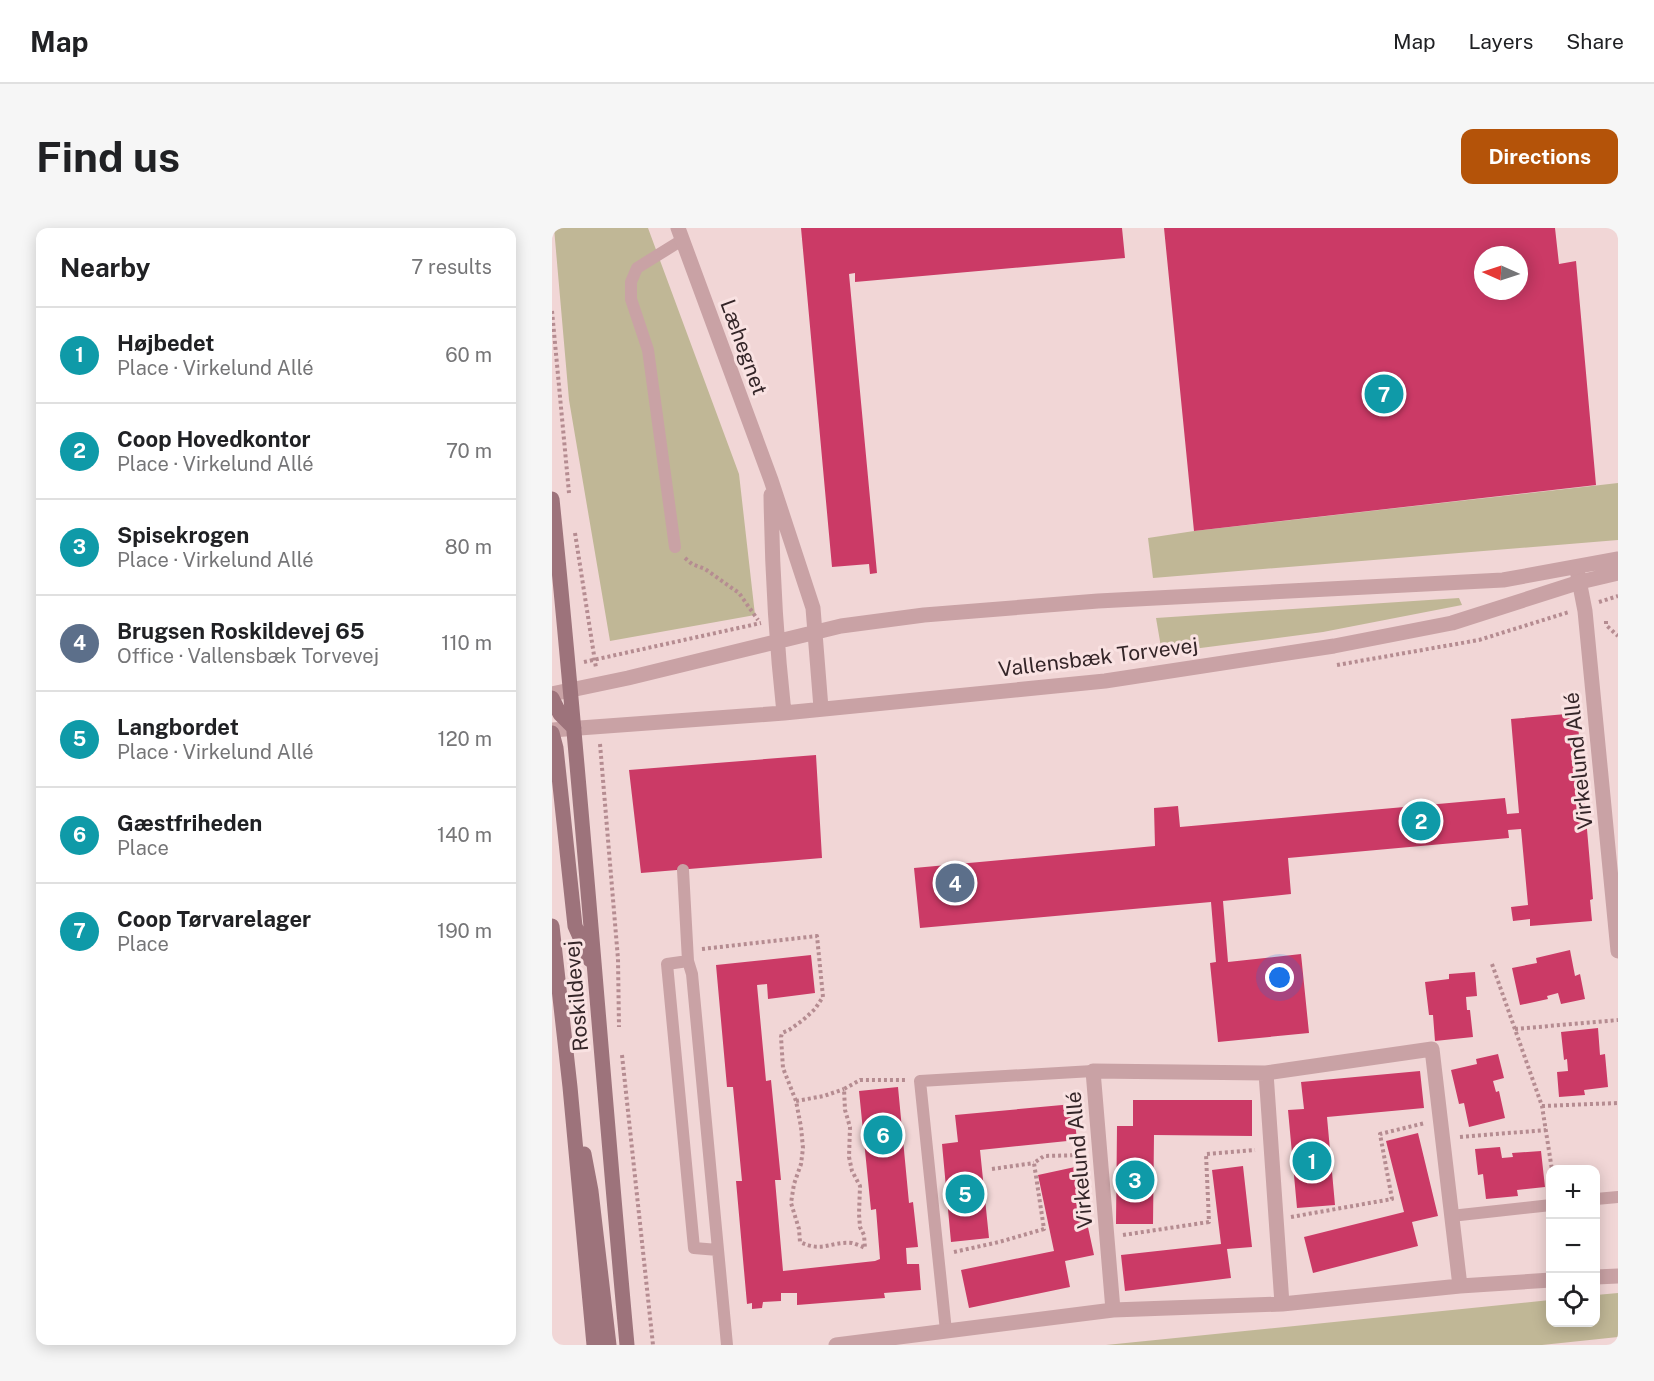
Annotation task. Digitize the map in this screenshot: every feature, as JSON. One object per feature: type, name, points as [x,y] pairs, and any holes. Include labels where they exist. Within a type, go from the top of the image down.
[{"type":"main road","name":"Roskildevej","points":[[552,499],[571,690],[627,1345]]},
{"type":"main road","points":[[552,698],[560,714],[574,728]]},
{"type":"main road","points":[[552,732],[556,748],[575,926],[595,974]]},
{"type":"main road","name":"Roskildevej","points":[[552,926],[570,1087],[594,1345]]},
{"type":"main road","points":[[570,1087],[591,1191],[609,1345]]},
{"type":"street","name":"Læhegnet","points":[[680,234],[771,480],[813,608],[821,708]]},
{"type":"street","name":"Læhegnet","points":[[771,480],[776,642],[784,713]]},
{"type":"street","points":[[552,694],[628,678],[841,626],[924,615],[1098,601],[1503,580],[1618,559]]},
{"type":"street","name":"Virkelund Allé","points":[[1576,566],[1585,611],[1618,951]]},
{"type":"street","name":"Vallensbæk Torvevej","points":[[552,732],[574,728],[784,713],[1105,681],[1334,646],[1452,623],[1580,582],[1618,573]]},
{"type":"street","name":"Virkelund Allé","points":[[1113,1310],[1093,1071],[1266,1073],[1432,1049],[1460,1286]]},
{"type":"street","points":[[1266,1073],[1282,1304]]},
{"type":"street","points":[[1600,1277],[1618,1276]]},
{"type":"street","points":[[836,1345],[1113,1310],[1282,1304],[1460,1286],[1546,1280]]},
{"type":"lane","points":[[675,547],[648,350],[631,299],[631,282],[637,268],[680,234]]},
{"type":"lane","points":[[683,870],[688,962],[692,974],[727,1345]]},
{"type":"lane","points":[[688,962],[667,964],[694,1248],[718,1250]]},
{"type":"lane","points":[[946,1331],[920,1081],[1093,1071]]},
{"type":"lane","points":[[1600,1199],[1618,1197]]},
{"type":"lane","points":[[1451,1216],[1546,1206]]},
{"type":"path","points":[[552,311],[569,495]]},
{"type":"path","points":[[575,531],[596,660],[597,684]]},
{"type":"path","points":[[675,547],[692,564],[705,569],[739,593],[760,623]]},
{"type":"path","points":[[1604,613],[1606,624],[1618,636]]},
{"type":"path","points":[[599,726],[618,958],[620,1035]]},
{"type":"path","points":[[688,962],[699,950],[817,936],[822,996],[815,1009],[781,1037],[783,1068],[796,1101],[803,1148],[791,1203],[799,1229],[800,1242],[817,1248],[840,1243],[854,1243],[865,1248],[864,1235],[860,1227],[860,1186],[852,1171],[849,1157],[850,1127],[845,1110],[844,1089]]},
{"type":"path","points":[[1492,964],[1542,1106],[1551,1165]]},
{"type":"path","points":[[1515,1029],[1618,1020]]},
{"type":"path","points":[[621,1047],[653,1345]]},
{"type":"path","points":[[796,1101],[824,1096],[860,1080],[920,1081]]},
{"type":"path","points":[[1542,1106],[1618,1103]]},
{"type":"path","points":[[1276,1219],[1392,1199],[1380,1134],[1440,1119]]},
{"type":"path","points":[[1443,1138],[1546,1130]]},
{"type":"path","points":[[1107,1237],[1209,1222],[1206,1154],[1271,1149]]},
{"type":"path","points":[[992,1169],[1034,1163],[1044,1156],[1100,1154]]},
{"type":"path","points":[[938,1255],[999,1242],[1044,1229],[1034,1163]]},
{"type":"shaded area","points":[[554,228],[648,228],[739,474],[755,615],[610,641],[569,400]]},
{"type":"shaded area","points":[[1618,483],[1618,540],[1153,578],[1148,538]]},
{"type":"shaded area","points":[[1459,598],[1462,605],[1323,632],[1162,653],[1156,618]]},
{"type":"shaded area","points":[[1618,1293],[1618,1337],[1542,1345],[1106,1345],[1546,1300],[1546,1327],[1600,1327],[1600,1295]]},
{"type":"building","points":[[801,228],[1122,228],[1125,258],[855,282],[855,273],[849,274],[877,573],[870,574],[869,564],[832,567]]},
{"type":"building","points":[[1164,228],[1555,228],[1559,264],[1576,261],[1596,485],[1194,531]]},
{"type":"building","points":[[1577,713],[1593,899],[1590,900],[1592,921],[1530,926],[1530,919],[1513,921],[1511,907],[1528,905],[1521,829],[1508,830],[1509,838],[1288,858],[1291,894],[1223,901],[1228,962],[1301,954],[1309,1033],[1218,1042],[1210,963],[1216,962],[1211,902],[920,928],[914,868],[1155,846],[1154,808],[1178,806],[1180,827],[1505,798],[1507,814],[1519,813],[1511,719]]},
{"type":"building","points":[[816,755],[822,858],[641,873],[629,770]]},
{"type":"building","points":[[1570,950],[1575,976],[1580,974],[1585,999],[1561,1004],[1558,993],[1547,996],[1548,999],[1520,1005],[1512,968],[1537,963],[1536,958]]},
{"type":"building","points":[[811,955],[815,993],[768,999],[767,984],[757,985],[766,1081],[771,1080],[781,1180],[775,1180],[783,1271],[880,1259],[876,1209],[871,1210],[859,1091],[898,1087],[909,1203],[913,1202],[918,1247],[906,1248],[907,1264],[919,1264],[921,1290],[884,1293],[885,1298],[797,1305],[797,1293],[781,1293],[781,1301],[763,1302],[762,1308],[752,1309],[752,1303],[747,1304],[736,1181],[742,1181],[733,1087],[727,1087],[716,965]]},
{"type":"building","points":[[1475,972],[1477,996],[1466,997],[1473,1037],[1435,1041],[1433,1015],[1429,1015],[1425,982],[1449,979],[1449,974]]},
{"type":"building","points":[[1598,1028],[1600,1055],[1605,1054],[1608,1087],[1584,1090],[1585,1095],[1559,1097],[1557,1072],[1568,1071],[1567,1059],[1564,1060],[1561,1032]]},
{"type":"building","points":[[1498,1054],[1504,1078],[1493,1081],[1496,1092],[1499,1091],[1505,1118],[1469,1127],[1464,1103],[1459,1104],[1451,1070],[1477,1064],[1476,1059]]},
{"type":"building","points":[[1420,1071],[1424,1108],[1327,1117],[1335,1205],[1297,1208],[1288,1110],[1304,1109],[1301,1082]]},
{"type":"building","points":[[1133,1100],[1252,1100],[1252,1136],[1154,1135],[1153,1224],[1116,1224],[1117,1126],[1133,1126]]},
{"type":"building","points":[[1073,1104],[1077,1140],[980,1150],[989,1238],[951,1242],[942,1144],[958,1142],[955,1115]]},
{"type":"building","points":[[1418,1133],[1438,1216],[1412,1222],[1418,1246],[1313,1273],[1304,1237],[1404,1212],[1386,1141]]},
{"type":"building","points":[[1500,1147],[1502,1158],[1513,1157],[1512,1153],[1541,1151],[1545,1187],[1517,1190],[1518,1196],[1486,1199],[1483,1174],[1478,1175],[1475,1149]]},
{"type":"building","points":[[1243,1166],[1252,1247],[1227,1249],[1231,1278],[1125,1291],[1121,1255],[1221,1244],[1212,1170]]},
{"type":"building","points":[[1075,1167],[1094,1255],[1065,1261],[1070,1287],[969,1308],[961,1270],[1054,1251],[1038,1175]]},
{"type":"place","name":"Coop Tørvarelager","points":[[1384,394]]},
{"type":"place","name":"Coop Hovedkontor","points":[[1421,821]]},
{"type":"place","name":"Brugsen Roskildevej 65","points":[[955,883]]},
{"type":"place","name":"Gæstfriheden","points":[[883,1135]]},
{"type":"place","name":"Højbedet","points":[[1312,1161]]},
{"type":"place","name":"Spisekrogen","points":[[1135,1180]]},
{"type":"place","name":"Langbordet","points":[[965,1194]]}]
